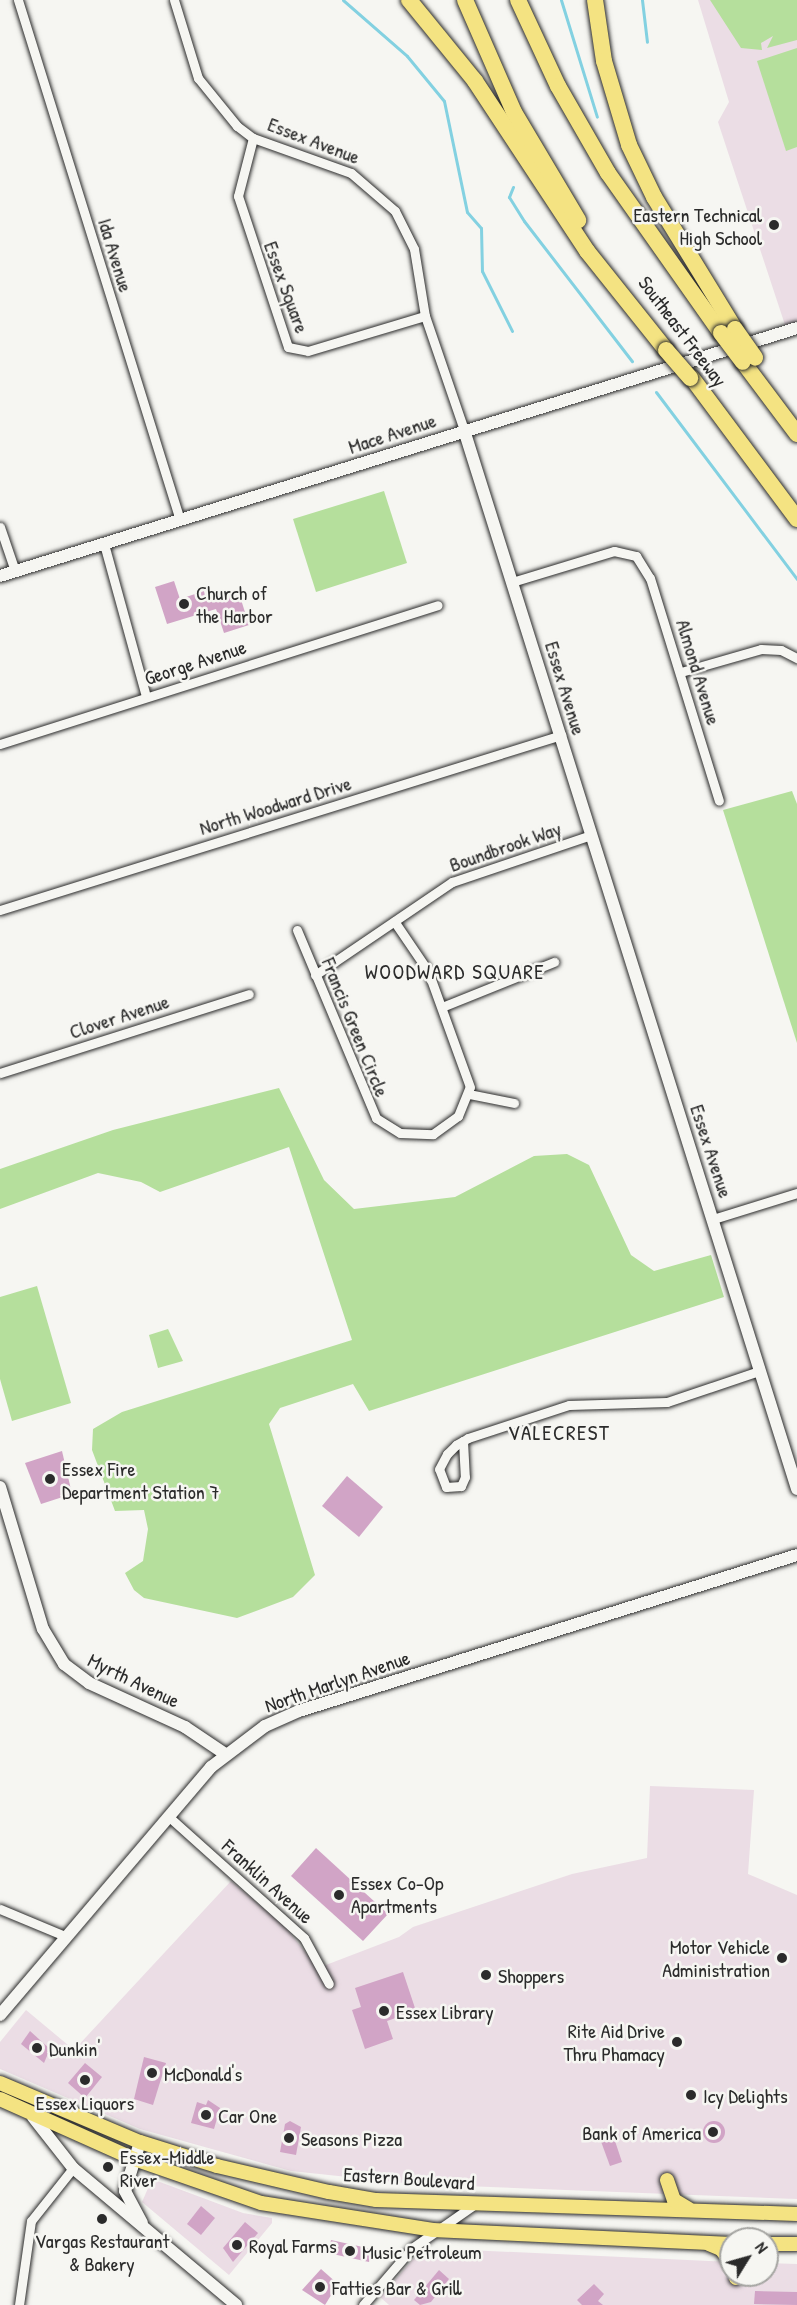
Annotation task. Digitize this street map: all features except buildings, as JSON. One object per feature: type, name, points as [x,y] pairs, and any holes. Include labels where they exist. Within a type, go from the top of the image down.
[{"type":"highway","points":[[409,0],[475,81],[587,251],[668,349]]},
{"type":"highway","name":"Southeast Freeway","points":[[465,0],[496,75],[540,157],[595,246],[668,349],[797,519]]},
{"type":"highway","name":"Southeast Freeway","points":[[518,0],[536,42],[608,173],[728,331]]},
{"type":"highway","points":[[595,0],[606,70],[629,145],[654,197],[728,331],[797,426]]},
{"type":"highway","name":"Southeast Freeway","points":[[749,360],[797,434]]},
{"type":"main road","name":"Eastern Boulevard","points":[[0,2083],[140,2142],[217,2166],[323,2191],[376,2200],[797,2214]]},
{"type":"main road","points":[[0,2099],[33,2117],[134,2160],[261,2204],[433,2230],[719,2244]]},
{"type":"main road","points":[[667,2180],[674,2200],[694,2210]]},
{"type":"main road","points":[[773,2213],[797,2203]]},
{"type":"main road","points":[[707,2243],[719,2248]]},
{"type":"main road","points":[[779,2245],[797,2244]]},
{"type":"street","name":"Ida Avenue","points":[[18,0],[180,520]]},
{"type":"street","name":"Essex Avenue","points":[[174,0],[204,87],[253,138],[351,173],[386,199],[404,223],[414,249],[425,316],[464,430],[561,735],[797,1489]]},
{"type":"street","name":"Essex Square","points":[[253,138],[239,179],[238,196],[288,347],[308,351],[425,316]]},
{"type":"street","name":"Mace Avenue","points":[[0,576],[797,328]]},
{"type":"street","points":[[0,527],[15,572]]},
{"type":"street","points":[[104,544],[146,696]]},
{"type":"street","name":"Almond Avenue","points":[[512,582],[614,551],[636,556],[650,578],[681,672],[719,801]]},
{"type":"street","name":"George Avenue","points":[[0,744],[437,605]]},
{"type":"street","points":[[681,672],[761,649],[781,650],[797,658]]},
{"type":"street","name":"North Woodward Drive","points":[[0,910],[561,735]]},
{"type":"street","name":"Boundbrook Way","points":[[315,975],[465,876],[591,835]]},
{"type":"street","points":[[394,921],[422,959],[467,1074],[469,1094],[514,1103]]},
{"type":"street","name":"Francis Green Circle","points":[[297,930],[364,1097],[383,1125],[400,1133],[433,1134],[458,1116],[469,1094]]},
{"type":"street","points":[[442,1007],[554,962]]},
{"type":"street","name":"Clover Avenue","points":[[0,1073],[249,994]]},
{"type":"street","points":[[713,1219],[797,1193]]},
{"type":"street","points":[[463,1441],[465,1477],[461,1486],[446,1487],[439,1469],[447,1454],[463,1441],[569,1404],[667,1402],[759,1371]]},
{"type":"street","name":"Myrth Avenue","points":[[0,1487],[43,1629],[64,1664],[89,1683],[185,1727],[225,1754]]},
{"type":"street","name":"North Marlyn Avenue","points":[[0,2015],[168,1816],[225,1754],[265,1726],[299,1711],[797,1555]]},
{"type":"street","name":"Franklin Avenue","points":[[168,1816],[304,1938],[329,1984]]},
{"type":"street","points":[[0,1909],[65,1936]]},
{"type":"street","points":[[33,2117],[73,2168],[236,2305]]},
{"type":"street","points":[[140,2142],[126,2180],[127,2200],[150,2234]]},
{"type":"street","points":[[19,2305],[31,2222],[73,2168]]},
{"type":"street","points":[[363,2305],[433,2230],[477,2203]]},
{"type":"shaded area","name":"Eastern Technical High School","points":[[698,0],[797,0],[797,328],[787,331],[718,122],[729,102]]},
{"type":"shaded area","points":[[650,1786],[754,1790],[748,1874],[797,1895],[797,2199],[414,2184],[291,2171],[140,2129],[0,2069],[0,2042],[26,2010],[74,2050],[231,1881],[286,1928],[318,1968],[399,1937],[413,1927],[572,1874],[647,1858]]},
{"type":"shaded area","points":[[152,2179],[243,2213],[272,2218],[272,2223],[229,2275],[142,2202]]},
{"type":"shaded area","points":[[423,2248],[719,2261],[719,2287],[779,2287],[779,2263],[797,2264],[797,2305],[389,2305],[380,2297]]},
{"type":"green space","points":[[710,0],[797,0],[797,40],[767,48],[773,36],[761,43],[762,50],[741,48]]},
{"type":"green space","points":[[797,48],[797,147],[786,151],[757,61]]},
{"type":"green space","points":[[384,491],[407,563],[316,592],[293,519]]},
{"type":"green space","points":[[792,791],[797,804],[797,1043],[723,810]]},
{"type":"green space","points":[[279,1088],[324,1180],[354,1209],[455,1197],[534,1156],[567,1154],[589,1165],[631,1255],[654,1271],[711,1255],[724,1297],[369,1411],[353,1384],[280,1408],[269,1424],[315,1575],[293,1597],[237,1618],[144,1598],[134,1590],[125,1573],[143,1561],[148,1529],[144,1510],[115,1511],[92,1450],[93,1429],[122,1412],[352,1340],[289,1147],[160,1192],[141,1182],[98,1173],[0,1209],[0,1169],[113,1130]]},
{"type":"green space","points":[[37,1286],[71,1403],[12,1421],[0,1379],[0,1297]]},
{"type":"green space","points":[[168,1329],[183,1361],[158,1368],[149,1335]]},
{"type":"waterway","points":[[343,0],[407,56],[444,101],[467,212],[481,228],[482,271],[512,331]]},
{"type":"waterway","points":[[561,0],[597,117]]},
{"type":"waterway","points":[[642,0],[647,42]]},
{"type":"waterway","points":[[513,187],[509,197],[524,221],[632,361]]},
{"type":"waterway","points":[[656,392],[797,579]]},
{"type":"place","name":"Eastern Technical High School","points":[[774,225]]},
{"type":"place","name":"Church of the Harbor","points":[[184,604]]},
{"type":"place","name":"Essex Fire Department Station 7","points":[[50,1479]]},
{"type":"place","name":"Essex Co-Op Apartments","points":[[339,1895]]},
{"type":"place","name":"Motor Vehicle Administration","points":[[782,1958]]},
{"type":"place","name":"Shoppers","points":[[486,1975]]},
{"type":"place","name":"Essex Library","points":[[384,2011]]},
{"type":"place","name":"Rite Aid Drive Thru Phamacy","points":[[677,2042]]},
{"type":"place","name":"Dunkin'","points":[[37,2048]]},
{"type":"place","name":"McDonald's","points":[[152,2073]]},
{"type":"place","name":"Essex Liquors","points":[[85,2080]]},
{"type":"place","name":"Icy Delights","points":[[691,2095]]},
{"type":"place","name":"Car One","points":[[206,2115]]},
{"type":"place","name":"Bank of America","points":[[713,2132]]},
{"type":"place","name":"Seasons Pizza","points":[[289,2138]]},
{"type":"place","name":"Essex-Middle River","points":[[108,2167]]},
{"type":"place","name":"Vargas Restaurant & Bakery","points":[[102,2219]]},
{"type":"place","name":"Royal Farms","points":[[237,2245]]},
{"type":"place","name":"Music Petroleum","points":[[350,2251]]},
{"type":"place","name":"Fatties Bar & Grill","points":[[320,2287]]},
{"type":"district","name":"WOODWARD SQUARE","points":[[455,972]]},
{"type":"district","name":"VALECREST","points":[[559,1433]]}]
